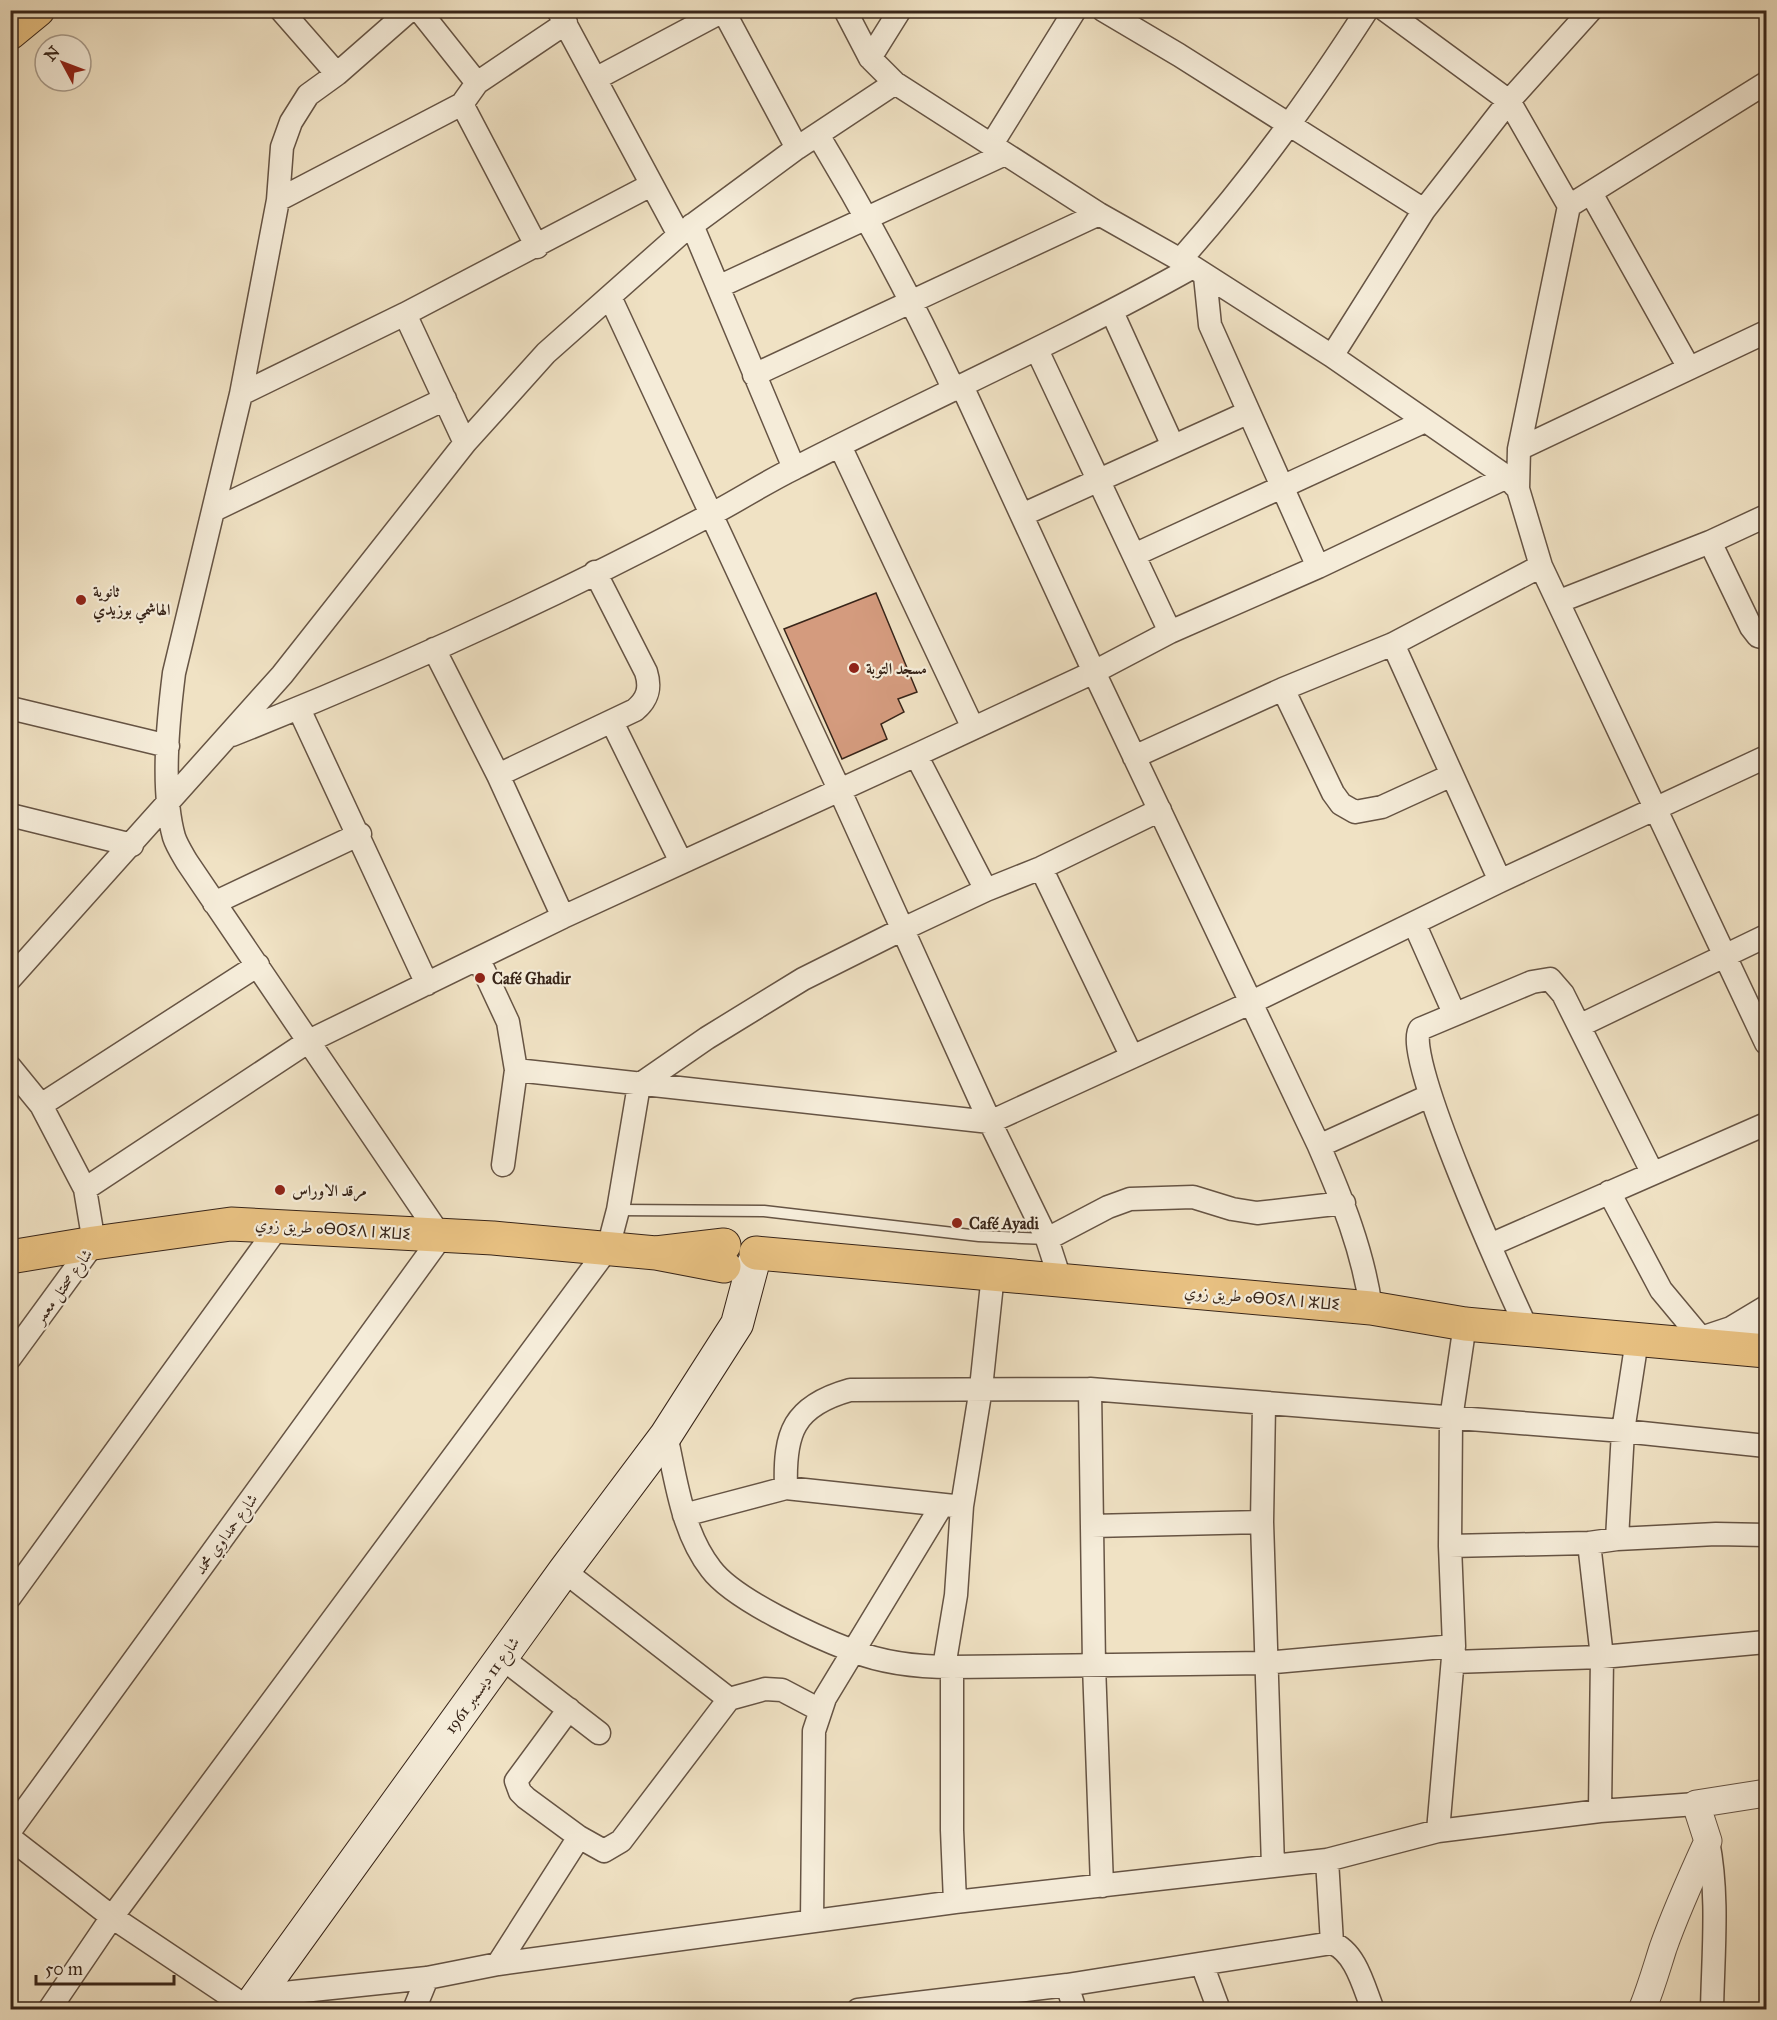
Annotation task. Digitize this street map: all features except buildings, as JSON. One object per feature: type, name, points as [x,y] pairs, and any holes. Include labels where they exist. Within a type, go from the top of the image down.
[{"type":"main road","points":[[10,33],[38,10]]},
{"type":"main road","name":"طريق زوي ⴰⴱⵔⵉⴷ ⵏ ⵣⵡⵉ","points":[[10,1257],[94,1242],[231,1224],[280,1224],[441,1237],[493,1238],[737,1260],[1060,1279],[1371,1308],[1465,1324],[1637,1340],[1694,1340],[1767,1351]]},
{"type":"main road","name":"شارع 11 ديسمبر 1961","points":[[250,2006],[564,1571],[666,1435],[716,1360],[737,1260]]},
{"type":"street","points":[[281,10],[337,74]]},
{"type":"street","points":[[410,10],[337,74],[308,95],[291,122],[282,147],[278,200],[241,394],[180,645],[169,717],[168,801],[174,839],[214,903],[441,1237]]},
{"type":"street","points":[[419,10],[477,83]]},
{"type":"street","points":[[845,10],[870,58],[895,83],[1099,214],[1193,267],[1332,356],[1512,483]]},
{"type":"street","points":[[870,58],[900,10]]},
{"type":"street","points":[[718,287],[868,219],[999,149],[1075,10]]},
{"type":"street","points":[[1103,10],[1424,210]]},
{"type":"street","points":[[229,736],[299,708],[434,648],[595,572],[710,515],[794,468],[1112,312],[1193,267],[1225,210],[1291,126],[1367,10]]},
{"type":"street","points":[[1385,10],[1509,101],[1569,206],[1512,483],[1541,566],[1767,1043]]},
{"type":"street","points":[[1332,356],[1424,210],[1509,101],[1591,10]]},
{"type":"street","points":[[597,78],[723,11],[797,148]]},
{"type":"street","points":[[278,200],[462,104],[477,83],[562,17],[597,78],[651,185],[686,230],[718,287],[794,468]]},
{"type":"street","points":[[1569,206],[1767,82]]},
{"type":"street","points":[[10,979],[282,675],[465,443],[546,353],[686,230],[797,148],[895,83]]},
{"type":"street","points":[[462,104],[537,247]]},
{"type":"street","points":[[818,135],[913,301],[1022,515],[1319,1146],[1344,1203],[1367,1276],[1371,1308]]},
{"type":"street","points":[[241,394],[537,247],[651,185]]},
{"type":"street","points":[[1592,193],[1689,368]]},
{"type":"street","points":[[754,375],[1099,214]]},
{"type":"street","points":[[1193,267],[1210,325],[1247,413],[1318,567]]},
{"type":"street","points":[[610,297],[839,789],[990,1122],[1047,1239],[1060,1279]]},
{"type":"street","points":[[1112,312],[1173,447]]},
{"type":"street","points":[[405,314],[465,443]]},
{"type":"street","points":[[1519,449],[1767,332]]},
{"type":"street","points":[[1037,350],[1170,632]]},
{"type":"street","points":[[214,510],[445,399]]},
{"type":"street","points":[[1022,515],[1247,413]]},
{"type":"street","points":[[1134,555],[1423,422]]},
{"type":"street","points":[[840,446],[973,728]]},
{"type":"street","points":[[85,1189],[309,1041],[562,917],[1094,672],[1170,632],[1512,483]]},
{"type":"street","points":[[1560,602],[1710,543],[1767,516]]},
{"type":"street","points":[[1710,543],[1751,627],[1758,636],[1767,638]]},
{"type":"street","points":[[1134,757],[1283,689],[1393,644],[1541,566]]},
{"type":"street","points":[[498,775],[612,722],[643,703],[649,684],[595,572]]},
{"type":"street","points":[[1393,644],[1500,881]]},
{"type":"street","points":[[434,648],[498,775],[562,917]]},
{"type":"street","points":[[1283,689],[1333,793],[1341,804],[1355,812],[1382,807],[1452,775]]},
{"type":"street","points":[[10,708],[168,746]]},
{"type":"street","points":[[299,708],[360,834],[427,984]]},
{"type":"street","points":[[612,722],[681,862]]},
{"type":"street","points":[[916,755],[986,890]]},
{"type":"street","points":[[516,1070],[990,1122],[1250,1003],[1500,881],[1767,757]]},
{"type":"street","points":[[49,2010],[112,1917],[608,1248],[618,1210],[639,1085],[706,1038],[803,979],[903,929],[986,890],[1041,868],[1160,810]]},
{"type":"street","points":[[10,815],[132,845]]},
{"type":"street","points":[[214,903],[360,834]]},
{"type":"street","points":[[1041,868],[1132,1057]]},
{"type":"street","points":[[1414,923],[1454,1013]]},
{"type":"street","points":[[1579,1026],[1767,936]]},
{"type":"street","points":[[478,960],[507,1022],[516,1070],[502,1165]]},
{"type":"street","points":[[41,1105],[258,965]]},
{"type":"street","points":[[1527,1329],[1429,1095],[1417,1044],[1417,1032],[1429,1023],[1454,1013],[1533,982],[1550,979],[1563,994],[1653,1172]]},
{"type":"street","points":[[10,1067],[41,1105],[85,1189],[94,1242]]},
{"type":"street","points":[[1319,1146],[1429,1095]]},
{"type":"street","points":[[1490,1245],[1767,1124]]},
{"type":"street","points":[[1609,1192],[1661,1290],[1694,1340],[1731,1328],[1767,1307]]},
{"type":"street","points":[[1047,1239],[1108,1208],[1138,1198],[1193,1197],[1232,1209],[1257,1213],[1344,1203]]},
{"type":"street","points":[[10,1597],[280,1224]]},
{"type":"street","name":"شارع حمداوي محمد","points":[[10,1831],[441,1237]]},
{"type":"street","name":"شارع صحتل معمر","points":[[10,1358],[94,1242]]},
{"type":"street","points":[[955,1902],[948,1667],[956,1595],[952,1505],[981,1388],[993,1274]]},
{"type":"street","points":[[1438,1831],[1454,1654],[1450,1546],[1450,1419],[1465,1324]]},
{"type":"street","points":[[1731,1328],[1767,1329]]},
{"type":"street","points":[[1617,1539],[1623,1431],[1637,1340]]},
{"type":"street","points":[[1090,1389],[1094,1665],[1102,1886]]},
{"type":"street","points":[[786,1488],[786,1449],[791,1430],[804,1411],[825,1397],[850,1390],[1090,1389],[1264,1405],[1623,1431],[1767,1446]]},
{"type":"street","points":[[1264,1405],[1262,1522],[1273,1866]]},
{"type":"street","points":[[666,1435],[684,1515],[701,1553],[722,1581],[757,1605],[854,1652],[904,1663],[948,1667],[1265,1663],[1454,1654],[1602,1657],[1767,1642]]},
{"type":"street","points":[[684,1515],[786,1488],[952,1505]]},
{"type":"street","points":[[812,1922],[814,1731],[820,1710],[854,1652],[952,1505]]},
{"type":"street","points":[[1092,1526],[1262,1522]]},
{"type":"street","points":[[1450,1546],[1589,1543],[1617,1539],[1716,1534],[1767,1535]]},
{"type":"street","points":[[1589,1543],[1602,1657],[1600,1811]]},
{"type":"street","points":[[564,1571],[729,1699]]},
{"type":"street","points":[[502,1658],[599,1733]]},
{"type":"street","points":[[569,1709],[516,1781],[520,1792],[526,1798],[579,1837],[604,1851],[621,1841],[729,1699],[765,1689],[782,1690],[820,1710]]},
{"type":"street","points":[[10,1838],[112,1917],[250,2006],[427,1978],[498,1964],[955,1902],[1327,1860],[1438,1831],[1600,1811],[1696,1804],[1767,1792]]},
{"type":"street","points":[[1696,1804],[1713,1866],[1712,2010]]},
{"type":"street","points":[[498,1964],[579,1837]]},
{"type":"street","points":[[1642,2010],[1656,1977],[1662,1950],[1708,1841]]},
{"type":"street","points":[[1327,1860],[1332,1943]]},
{"type":"street","points":[[858,2010],[926,2006],[1332,1943],[1341,1947],[1353,1962],[1373,2010]]},
{"type":"street","points":[[1202,1964],[1219,2010]]},
{"type":"street","points":[[1656,1977],[1659,2010]]},
{"type":"street","points":[[414,2010],[427,1978]]},
{"type":"street","points":[[1067,1985],[1075,2010]]},
{"type":"lane","points":[[618,1210],[753,1211],[980,1236],[1047,1239]]},
{"type":"place","name":"ثانوية الهاشمي بوزيدي","points":[[81,600]]},
{"type":"place","name":"مسجد التوبة","points":[[854,668]]},
{"type":"place","name":"Café Ghadir","points":[[480,978]]},
{"type":"place","name":"مرقد الاوراس","points":[[280,1190]]},
{"type":"place","name":"Café Ayadi","points":[[957,1223]]}]
